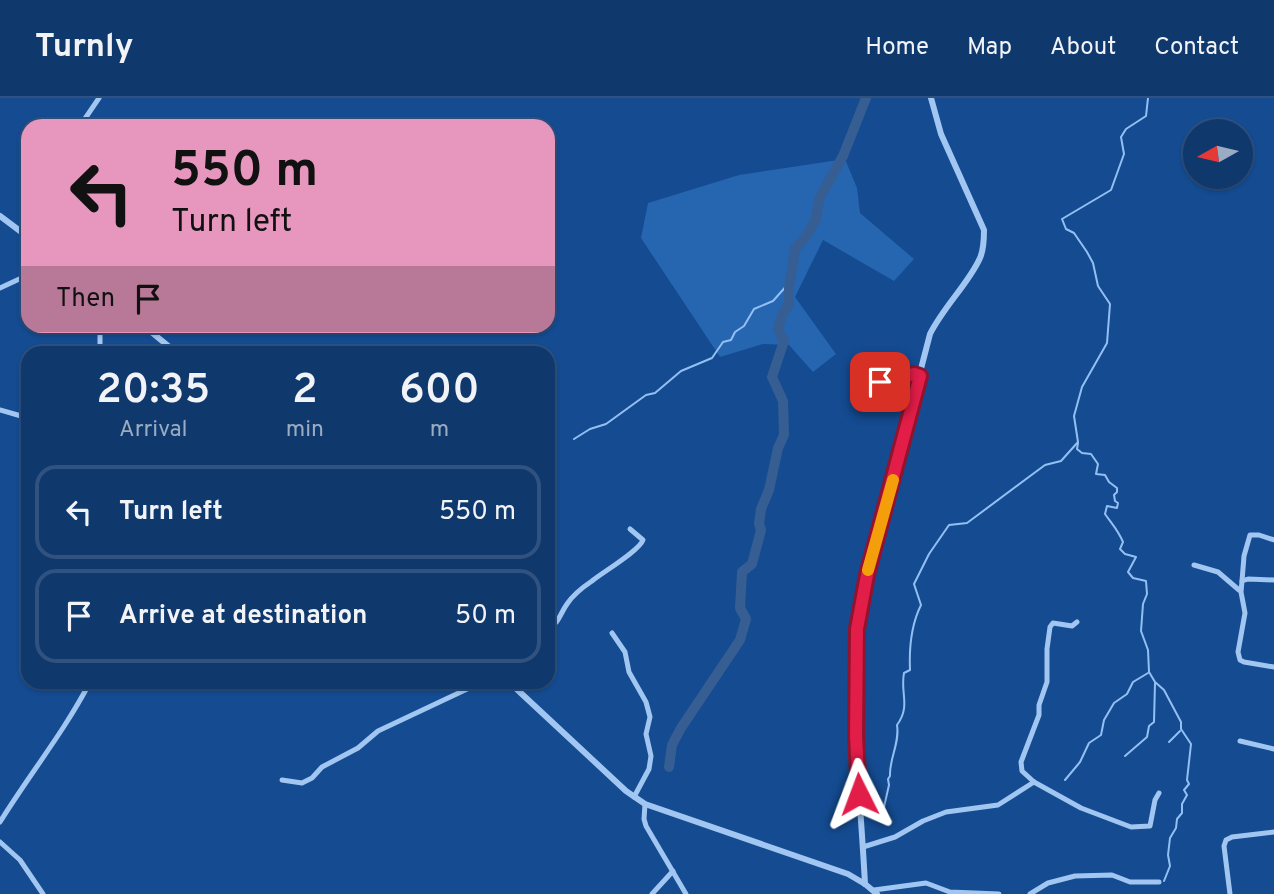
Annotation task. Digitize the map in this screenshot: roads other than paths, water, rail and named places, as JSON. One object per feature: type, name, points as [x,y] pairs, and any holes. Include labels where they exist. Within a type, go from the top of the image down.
[{"type":"street","points":[[85,119],[99,98]]},
{"type":"street","points":[[865,884],[858,777],[857,629],[867,575],[930,334],[939,315],[981,256],[984,237],[984,230],[942,134],[930,98]]},
{"type":"street","points":[[0,216],[21,232]]},
{"type":"street","points":[[0,288],[21,278]]},
{"type":"street","points":[[152,333],[168,346]]},
{"type":"street","points":[[880,382],[914,374],[920,376]]},
{"type":"street","points":[[0,410],[21,416]]},
{"type":"street","points":[[555,625],[569,601],[626,555],[639,549],[643,540],[630,529]]},
{"type":"street","points":[[1274,540],[1250,535],[1244,556],[1241,592],[1245,613],[1238,656],[1244,662],[1274,667]]},
{"type":"street","points":[[1194,565],[1218,572],[1241,592]]},
{"type":"street","points":[[1242,581],[1274,580]]},
{"type":"street","points":[[1077,622],[1072,626],[1053,623],[1050,627],[1047,682],[1039,705],[1039,715],[1021,765],[1022,771],[1034,782],[1081,808],[1131,827],[1150,826],[1153,806],[1159,793]]},
{"type":"street","points":[[612,633],[625,652],[629,672],[646,702],[650,717],[646,734],[651,756],[649,769],[634,797]]},
{"type":"street","points":[[0,822],[15,797],[45,758],[86,689]]},
{"type":"street","points":[[282,780],[303,783],[322,767],[358,748],[378,731],[467,689]]},
{"type":"street","points":[[517,689],[634,797],[645,804],[828,867],[865,884],[875,892],[926,883],[950,892],[999,894]]},
{"type":"street","points":[[1240,741],[1274,748]]},
{"type":"street","points":[[863,847],[895,837],[946,812],[998,805],[1034,782]]},
{"type":"street","points":[[645,804],[646,826],[686,894]]},
{"type":"street","points":[[1230,894],[1224,846],[1226,840],[1274,832]]},
{"type":"street","points":[[0,842],[20,860],[43,894]]},
{"type":"street","points":[[652,894],[673,871]]},
{"type":"street","points":[[1030,894],[1048,883],[1075,876],[1112,875],[1130,882],[1159,882]]},
{"type":"waterway","points":[[669,767],[672,745],[681,728],[740,640],[746,619],[740,608],[742,572],[752,564],[761,530],[761,509],[784,435],[783,401],[772,377],[784,341],[778,329],[789,304],[795,249],[816,219],[819,199],[843,156],[866,98]]},
{"type":"waterway","points":[[884,807],[897,725],[903,712],[904,673],[910,670],[911,636],[921,605],[914,584],[929,554],[949,525],[967,523],[1045,465],[1061,461],[1078,442],[1074,416],[1082,387],[1107,343],[1110,304],[1098,286],[1093,263],[1087,252],[1074,233],[1066,229],[1062,219],[1111,190],[1124,154],[1121,137],[1126,129],[1146,116],[1148,98]]},
{"type":"waterway","points":[[574,439],[590,429],[606,424],[646,395],[655,393],[681,371],[712,358],[723,342],[731,340],[735,332],[744,326],[754,309],[773,301],[789,283]]},
{"type":"waterway","points":[[1078,443],[1077,449],[1091,454],[1098,464],[1096,474],[1105,475],[1117,488],[1114,495],[1117,508],[1107,506],[1105,514],[1123,542],[1120,549],[1125,554],[1136,557],[1128,572],[1133,578],[1146,581],[1147,594],[1143,604],[1141,631],[1148,650],[1149,672],[1164,690],[1181,722],[1181,729],[1191,744],[1187,780],[1189,784],[1184,790],[1187,795],[1170,838],[1170,866],[1164,881]]},
{"type":"waterway","points":[[1065,780],[1080,762],[1089,743],[1101,735],[1104,720],[1114,703],[1127,694],[1133,682],[1148,673]]},
{"type":"waterway","points":[[1125,756],[1147,737],[1149,726],[1154,722],[1155,683]]},
{"type":"waterway","points":[[1169,742],[1180,731]]}]
